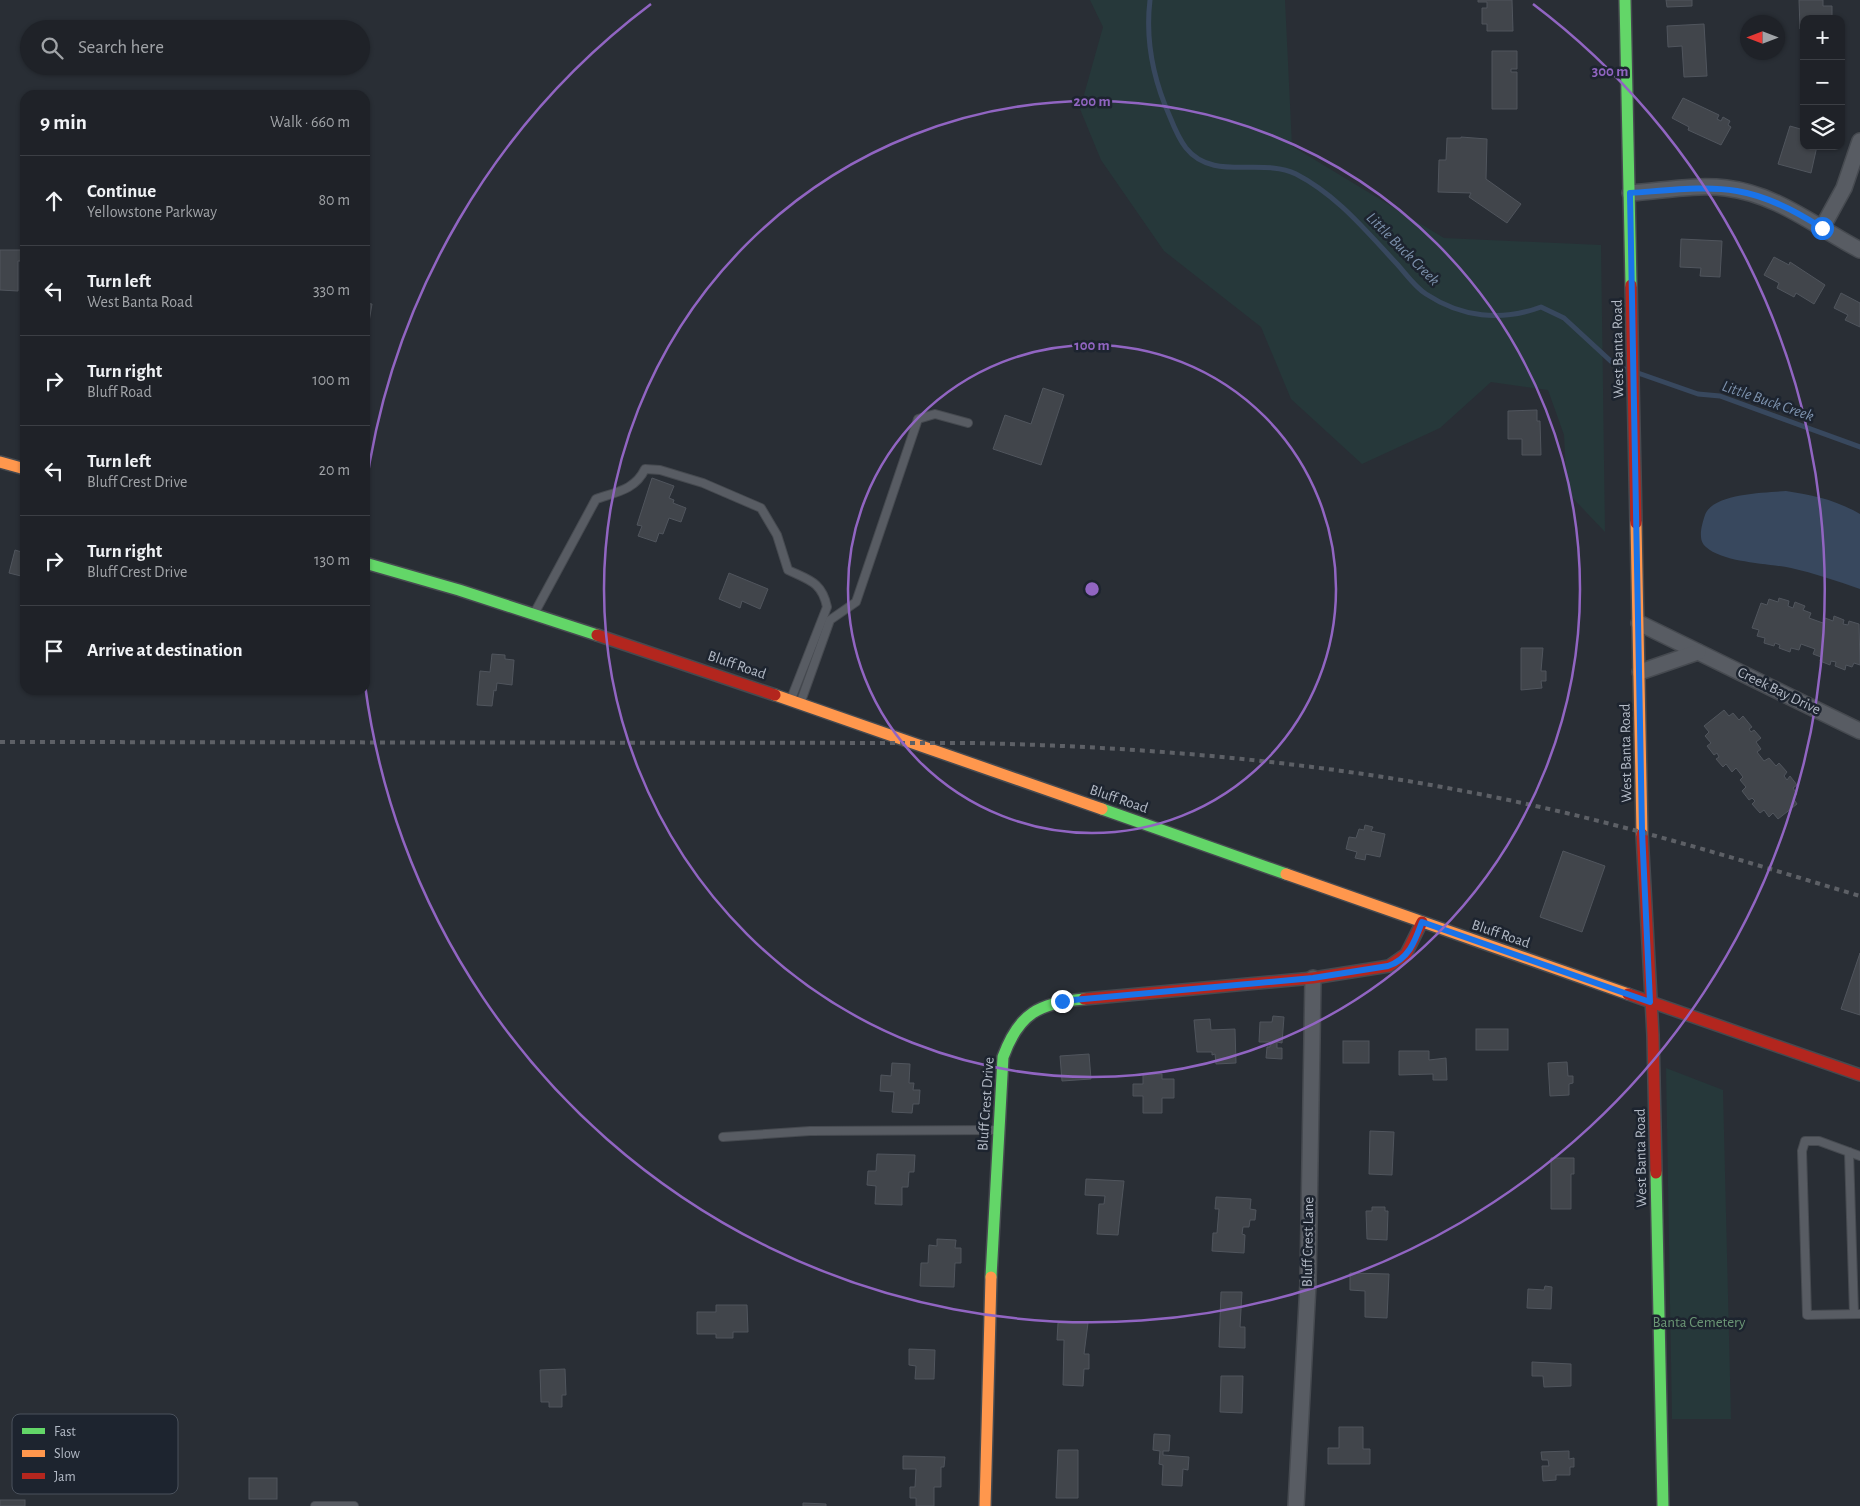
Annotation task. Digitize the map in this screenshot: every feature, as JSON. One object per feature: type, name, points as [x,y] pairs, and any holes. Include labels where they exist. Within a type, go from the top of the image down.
[{"type":"street","name":"West Banta Road","points":[[1625,0],[1642,831],[1653,1044],[1662,1506]]},
{"type":"street","points":[[1822,228],[1844,188],[1860,141]]},
{"type":"street","points":[[1630,193],[1712,187],[1735,189],[1770,199],[1860,250]]},
{"type":"street","points":[[0,462],[20,468]]},
{"type":"street","name":"Bluff Road","points":[[370,565],[534,614],[796,701],[1860,1075]]},
{"type":"street","name":"Creek Bay Drive","points":[[1639,623],[1860,731]]},
{"type":"street","points":[[1640,672],[1698,652]]},
{"type":"street","name":"Bluff Crest Drive","points":[[986,1506],[991,1286],[1003,1057],[1010,1034],[1020,1022],[1040,1007],[1062,1001],[1313,978],[1398,963],[1410,951],[1422,922]]},
{"type":"street","name":"Bluff Crest Lane","points":[[1296,1506],[1308,1284],[1313,978]]},
{"type":"lane","points":[[796,701],[830,620],[856,602],[918,419],[935,414],[968,423]]},
{"type":"lane","points":[[534,614],[596,499],[622,491],[639,480],[645,469],[660,470],[703,483],[761,508],[777,535],[788,570],[815,584],[824,592],[827,607],[796,701]]},
{"type":"lane","points":[[723,1137],[810,1131],[999,1130]]},
{"type":"lane","points":[[1849,1152],[1857,1314],[1807,1315],[1802,1151],[1805,1141],[1819,1141],[1860,1156]]},
{"type":"lane","points":[[315,1506],[354,1506]]},
{"type":"green space","points":[[1090,0],[1285,0],[1292,146],[1444,238],[1601,245],[1605,532],[1567,492],[1564,435],[1548,390],[1491,382],[1440,428],[1362,464],[1291,399],[1261,327],[1164,251],[1101,160],[1080,109],[1103,27]]},
{"type":"green space","name":"Banta Cemetery","points":[[1666,1068],[1723,1090],[1731,1419],[1672,1419]]},
{"type":"water","points":[[1786,491],[1824,499],[1860,514],[1860,589],[1800,570],[1734,559],[1714,552],[1703,544],[1701,532],[1705,515],[1718,502],[1753,494]]},
{"type":"building","points":[[1478,0],[1512,0],[1513,31],[1487,31],[1487,24],[1482,24],[1482,8],[1487,8],[1487,2],[1478,2]]},
{"type":"building","points":[[1666,0],[1692,0],[1692,6],[1667,7]]},
{"type":"building","points":[[1799,0],[1823,0],[1823,6],[1832,6],[1832,15],[1800,15],[1800,29]]},
{"type":"building","points":[[1704,24],[1707,76],[1684,77],[1682,46],[1668,47],[1667,26]]},
{"type":"building","points":[[1492,51],[1517,51],[1517,69],[1511,69],[1511,72],[1517,72],[1517,109],[1492,109]]},
{"type":"building","points":[[1683,98],[1719,115],[1717,119],[1721,121],[1723,117],[1730,121],[1728,125],[1731,127],[1721,145],[1688,130],[1689,127],[1672,118]]},
{"type":"building","points":[[1790,126],[1800,129],[1800,150],[1816,150],[1811,173],[1778,164]]},
{"type":"building","points":[[1447,138],[1487,139],[1486,179],[1521,204],[1507,223],[1469,197],[1471,193],[1438,192],[1439,160],[1446,160]]},
{"type":"building","points":[[1681,239],[1722,241],[1720,277],[1700,276],[1701,268],[1680,267]]},
{"type":"building","points":[[0,250],[20,250],[18,291],[0,290]]},
{"type":"building","points":[[1774,257],[1789,265],[1790,262],[1825,285],[1814,304],[1796,293],[1794,297],[1777,288],[1779,283],[1764,275]]},
{"type":"building","points":[[1841,293],[1860,303],[1860,327],[1845,320],[1848,315],[1834,308]]},
{"type":"building","points":[[1043,388],[1064,395],[1041,465],[993,449],[1005,415],[1031,424]]},
{"type":"building","points":[[1537,410],[1537,421],[1540,421],[1541,455],[1522,455],[1522,439],[1508,439],[1508,411]]},
{"type":"building","points":[[652,478],[674,486],[669,498],[674,500],[673,503],[686,508],[681,522],[669,518],[663,534],[659,533],[656,542],[638,536],[642,526],[637,525]]},
{"type":"building","points":[[15,550],[20,552],[20,576],[9,573]]},
{"type":"building","points":[[729,573],[768,589],[760,609],[742,601],[740,608],[719,599]]},
{"type":"building","points":[[1779,598],[1789,601],[1788,606],[1793,608],[1795,602],[1805,606],[1803,610],[1811,613],[1809,618],[1823,623],[1825,618],[1833,621],[1834,616],[1844,620],[1843,624],[1848,625],[1849,621],[1859,624],[1860,665],[1854,663],[1852,667],[1846,665],[1845,670],[1835,666],[1836,662],[1831,661],[1830,665],[1820,661],[1821,657],[1813,654],[1815,649],[1801,644],[1799,650],[1791,648],[1790,652],[1779,648],[1780,645],[1775,643],[1774,646],[1764,643],[1765,638],[1757,636],[1759,630],[1752,628],[1761,603],[1767,605],[1769,599],[1778,602]]},
{"type":"building","points":[[1521,648],[1543,648],[1541,671],[1546,671],[1546,681],[1541,681],[1542,688],[1521,690]]},
{"type":"building","points":[[492,654],[505,655],[505,659],[514,660],[512,685],[497,683],[492,706],[477,705],[480,671],[490,672]]},
{"type":"building","points":[[1724,710],[1729,716],[1733,713],[1739,720],[1743,716],[1752,727],[1749,729],[1751,732],[1754,730],[1761,738],[1756,742],[1761,749],[1757,752],[1764,761],[1769,758],[1776,766],[1779,763],[1787,772],[1784,776],[1787,780],[1790,776],[1797,785],[1793,788],[1797,794],[1793,798],[1797,804],[1778,819],[1773,813],[1769,817],[1764,810],[1760,813],[1752,804],[1755,801],[1752,798],[1749,800],[1742,791],[1746,787],[1740,780],[1743,777],[1736,768],[1732,772],[1726,764],[1723,767],[1716,759],[1719,757],[1717,753],[1714,755],[1707,746],[1711,743],[1705,736],[1709,732],[1704,726]]},
{"type":"building","points":[[1365,825],[1373,827],[1371,831],[1385,834],[1380,857],[1366,854],[1365,860],[1355,858],[1357,852],[1346,849],[1349,837],[1356,838],[1359,829],[1364,830]]},
{"type":"building","points":[[1563,851],[1605,866],[1582,932],[1540,917]]},
{"type":"building","points":[[1860,953],[1860,1015],[1841,1009]]},
{"type":"building","points":[[1273,1016],[1284,1017],[1282,1043],[1277,1042],[1277,1048],[1282,1048],[1282,1059],[1266,1058],[1267,1047],[1270,1047],[1270,1042],[1259,1042],[1260,1022],[1272,1022]]},
{"type":"building","points":[[1210,1019],[1211,1030],[1235,1029],[1236,1063],[1216,1064],[1215,1054],[1212,1055],[1212,1052],[1197,1052],[1194,1020]]},
{"type":"building","points":[[1476,1029],[1508,1029],[1508,1050],[1476,1050]]},
{"type":"building","points":[[1343,1041],[1369,1041],[1369,1063],[1343,1063]]},
{"type":"building","points":[[1399,1051],[1429,1051],[1429,1060],[1446,1058],[1447,1080],[1433,1080],[1433,1074],[1399,1075]]},
{"type":"building","points":[[1089,1054],[1091,1079],[1062,1081],[1060,1056]]},
{"type":"building","points":[[1567,1062],[1568,1076],[1573,1076],[1573,1083],[1569,1084],[1569,1095],[1550,1096],[1548,1063]]},
{"type":"building","points":[[892,1063],[910,1064],[909,1083],[914,1083],[913,1090],[920,1090],[919,1104],[913,1104],[912,1113],[892,1112],[894,1092],[880,1091],[881,1075],[891,1076]]},
{"type":"building","points":[[1143,1074],[1162,1074],[1162,1079],[1174,1079],[1174,1098],[1162,1098],[1162,1113],[1143,1113],[1143,1096],[1133,1096],[1133,1084],[1143,1084]]},
{"type":"building","points":[[1370,1131],[1394,1132],[1392,1175],[1369,1174]]},
{"type":"building","points":[[877,1154],[915,1155],[914,1172],[909,1172],[908,1187],[902,1187],[902,1205],[875,1204],[876,1186],[867,1185],[868,1171],[876,1171]]},
{"type":"building","points":[[1551,1158],[1574,1158],[1574,1174],[1571,1174],[1571,1209],[1551,1209]]},
{"type":"building","points":[[1086,1179],[1124,1181],[1118,1235],[1097,1234],[1099,1204],[1104,1204],[1105,1196],[1085,1195]]},
{"type":"building","points":[[1216,1197],[1251,1199],[1250,1209],[1256,1210],[1255,1220],[1250,1220],[1249,1227],[1243,1227],[1242,1234],[1245,1235],[1244,1253],[1212,1251],[1213,1233],[1217,1233],[1219,1209],[1215,1209]]},
{"type":"building","points":[[1372,1207],[1385,1207],[1385,1211],[1388,1211],[1387,1240],[1367,1239],[1366,1211],[1372,1211]]},
{"type":"building","points":[[937,1239],[956,1240],[955,1248],[961,1248],[961,1263],[955,1263],[954,1287],[920,1286],[921,1263],[928,1263],[929,1245],[937,1246]]},
{"type":"building","points":[[1350,1273],[1389,1274],[1387,1318],[1365,1317],[1365,1291],[1350,1290]]},
{"type":"building","points":[[1545,1286],[1552,1287],[1551,1309],[1527,1308],[1528,1289],[1544,1290]]},
{"type":"building","points":[[1221,1292],[1242,1292],[1240,1327],[1245,1327],[1245,1348],[1219,1347]]},
{"type":"building","points":[[716,1305],[747,1305],[748,1332],[733,1332],[733,1338],[716,1338],[716,1334],[697,1334],[697,1312],[716,1312]]},
{"type":"building","points":[[1058,1323],[1088,1323],[1084,1354],[1089,1354],[1089,1369],[1084,1369],[1083,1386],[1063,1385],[1064,1340],[1057,1340]]},
{"type":"building","points":[[909,1349],[935,1350],[934,1379],[915,1379],[916,1366],[909,1365]]},
{"type":"building","points":[[1532,1362],[1571,1364],[1571,1386],[1544,1387],[1543,1376],[1532,1376]]},
{"type":"building","points":[[565,1369],[566,1395],[562,1395],[562,1407],[549,1407],[549,1402],[541,1402],[540,1370]]},
{"type":"building","points":[[1221,1376],[1243,1376],[1242,1413],[1220,1412]]},
{"type":"building","points":[[1339,1427],[1363,1427],[1363,1449],[1370,1449],[1370,1464],[1328,1464],[1328,1448],[1339,1448]]},
{"type":"building","points":[[1154,1434],[1170,1435],[1169,1451],[1163,1451],[1163,1455],[1189,1457],[1188,1470],[1183,1469],[1182,1486],[1162,1485],[1163,1465],[1159,1464],[1160,1451],[1153,1450]]},
{"type":"building","points":[[1058,1450],[1078,1450],[1078,1498],[1056,1498]]},
{"type":"building","points":[[1569,1451],[1569,1459],[1574,1458],[1574,1467],[1570,1467],[1570,1475],[1556,1475],[1556,1480],[1543,1481],[1542,1466],[1549,1466],[1548,1460],[1542,1460],[1541,1452]]},
{"type":"building","points":[[903,1456],[945,1457],[944,1467],[941,1467],[941,1487],[934,1487],[934,1506],[916,1506],[916,1498],[910,1498],[910,1487],[915,1487],[916,1469],[903,1469]]},
{"type":"building","points":[[249,1478],[277,1478],[277,1499],[249,1499]]},
{"type":"building","points":[[0,1500],[25,1500],[25,1506],[0,1506]]},
{"type":"building","points":[[803,1503],[826,1504],[826,1506],[803,1506]]},
{"type":"waterway","name":"Little Buck Creek","points":[[1150,0],[1150,45],[1159,89],[1179,137],[1186,148],[1197,158],[1223,167],[1282,169],[1296,174],[1325,192],[1338,203],[1414,284],[1439,302],[1467,312],[1496,316],[1511,315],[1541,307],[1564,318],[1615,365],[1627,370]]},
{"type":"waterway","name":"Little Buck Creek","points":[[1638,373],[1698,394],[1720,396],[1860,447]]},
{"type":"railway","points":[[0,742],[970,743],[1043,745],[1189,754],[1334,770],[1478,794],[1549,809],[1627,828],[1860,896]]},
{"type":"traffic: fast","points":[[1625,0],[1631,285]]},
{"type":"traffic: fast","points":[[370,564],[459,590],[597,635]]},
{"type":"traffic: fast","points":[[1102,809],[1286,874]]},
{"type":"traffic: fast","points":[[991,1277],[1003,1057],[1016,1030],[1033,1013],[1055,1004],[1084,999]]},
{"type":"traffic: fast","points":[[1656,1173],[1663,1506]]},
{"type":"traffic: slow","points":[[0,462],[20,468]]},
{"type":"traffic: slow","points":[[1636,523],[1642,834]]},
{"type":"traffic: slow","points":[[775,695],[1102,809]]},
{"type":"traffic: slow","points":[[1286,874],[1628,994]]},
{"type":"traffic: slow","points":[[985,1506],[991,1277]]},
{"type":"traffic: jam","points":[[1631,285],[1636,523]]},
{"type":"traffic: jam","points":[[597,635],[775,695]]},
{"type":"traffic: jam","points":[[1642,834],[1653,1035],[1656,1173]]},
{"type":"traffic: jam","points":[[1084,999],[1313,978],[1389,966],[1406,954],[1422,922]]},
{"type":"traffic: jam","points":[[1628,994],[1860,1075]]},
{"type":"route","points":[[1062,1001],[1313,978],[1388,966],[1398,963],[1410,951],[1422,922],[1650,1002],[1642,831],[1630,193],[1712,187],[1735,189],[1770,199],[1822,228]]}]
